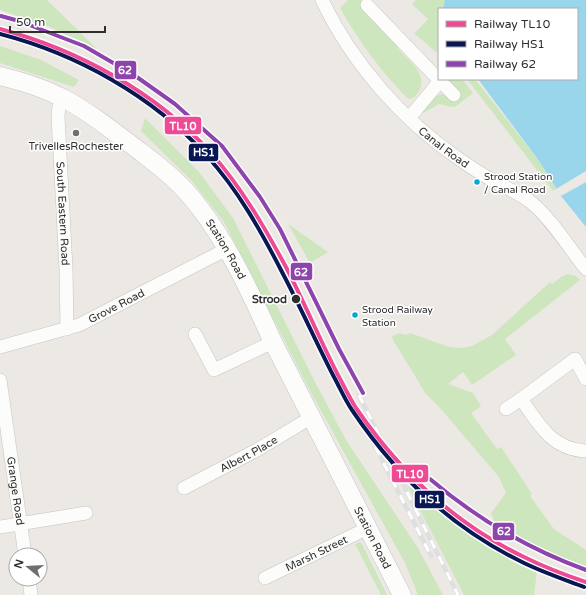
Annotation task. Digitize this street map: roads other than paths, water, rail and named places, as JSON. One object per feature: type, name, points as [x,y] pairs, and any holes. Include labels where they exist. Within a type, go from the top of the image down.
[{"type":"main road","name":"Station Road","points":[[0,76],[28,84],[62,98],[106,126],[174,178],[199,206],[226,249],[256,304],[402,595]]},
{"type":"street","name":"Canal Road","points":[[322,0],[335,25],[356,57],[408,118],[432,139],[458,158],[531,202],[545,216],[586,269]]},
{"type":"street","points":[[367,5],[438,79]]},
{"type":"street","name":"Canal Road","points":[[408,118],[440,81]]},
{"type":"street","points":[[440,81],[454,95]]},
{"type":"street","name":"South Eastern Road","points":[[62,98],[58,116],[66,269],[67,329]]},
{"type":"street","name":"Grove Road","points":[[0,347],[67,329],[98,316],[226,249]]},
{"type":"street","points":[[195,334],[214,370],[274,342]]},
{"type":"street","points":[[506,409],[575,359],[586,379]]},
{"type":"street","name":"Grange Road","points":[[0,380],[24,547]]},
{"type":"street","points":[[521,398],[551,438],[566,447],[586,451]]},
{"type":"street","name":"Albert Place","points":[[184,488],[257,450],[312,417]]},
{"type":"street","points":[[0,527],[86,513]]},
{"type":"street","name":"Marsh Street","points":[[265,578],[368,528]]},
{"type":"water","points":[[445,0],[586,0],[586,227],[561,196],[539,161],[479,80],[578,80],[578,8],[443,8]]},
{"type":"railway","points":[[359,395],[458,595]]},
{"type":"railway","points":[[351,399],[431,556]]},
{"type":"rail line","name":"62","points":[[1,16],[19,21],[84,46],[134,75],[175,104],[222,146],[260,197],[280,229],[339,349],[363,393]]},
{"type":"rail line","name":"TL10","points":[[0,29],[29,38],[87,61],[141,92],[189,131],[211,153],[243,194],[287,269],[331,362],[351,400],[391,453],[430,494],[475,529],[499,544],[532,561],[586,582]]},
{"type":"rail line","name":"HS1","points":[[0,34],[57,53],[112,80],[163,114],[186,134],[218,169],[248,211],[266,241],[289,285],[347,402],[369,434],[387,456],[427,497],[472,533],[522,562],[584,587]]},
{"type":"rail line","name":"62","points":[[430,479],[466,507],[504,532],[544,553],[586,570]]},
{"type":"place","name":"TrivellesRochester","points":[[76,133]]},
{"type":"place","name":"Strood Station / Canal Road","points":[[477,182]]},
{"type":"place","name":"Strood","points":[[296,299]]},
{"type":"place","name":"Strood Railway Station","points":[[355,315]]}]
